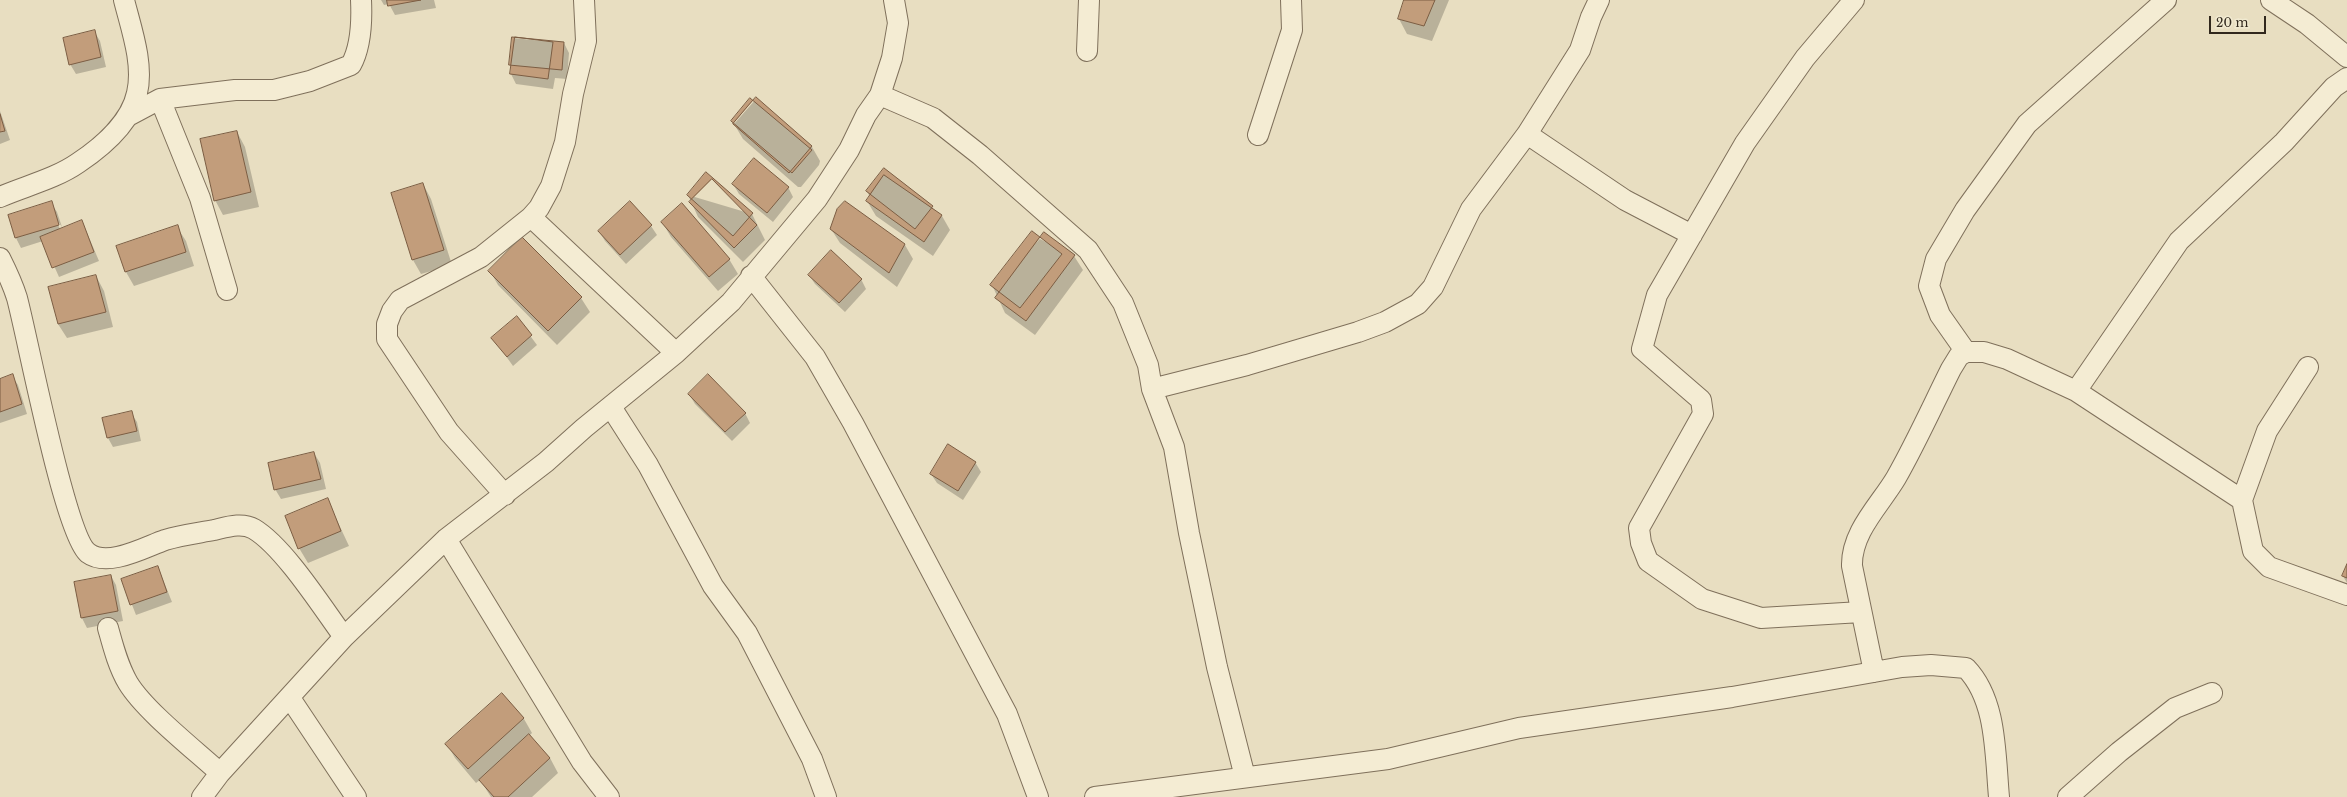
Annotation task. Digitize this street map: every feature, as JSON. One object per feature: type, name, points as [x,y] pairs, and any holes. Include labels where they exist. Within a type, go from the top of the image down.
[{"type":"street","points":[[124,0],[138,69],[138,92],[130,115]]},
{"type":"street","points":[[0,197],[78,164],[106,140],[130,115],[160,99],[235,90],[274,90],[310,81],[351,65],[358,52],[362,14],[361,0]]},
{"type":"street","points":[[505,495],[449,432],[387,339],[387,324],[392,311],[400,300],[481,257],[531,217],[551,186],[565,142],[573,94],[586,41],[584,0]]},
{"type":"street","points":[[202,797],[220,773],[344,637],[446,539],[505,495],[676,353],[731,302],[751,276],[817,199],[849,150],[866,115],[880,95],[892,58],[898,23],[894,0]]},
{"type":"street","points":[[1087,51],[1089,0]]},
{"type":"street","points":[[1258,135],[1292,30],[1291,0]]},
{"type":"street","points":[[1152,389],[1247,365],[1358,332],[1385,322],[1418,304],[1434,286],[1471,209],[1527,134],[1580,50],[1591,16],[1599,0]]},
{"type":"street","points":[[1854,0],[1805,58],[1745,143],[1657,295],[1642,349],[1701,400],[1703,414],[1639,528],[1641,543],[1648,561],[1702,599],[1761,618],[1861,612]]},
{"type":"street","points":[[1966,352],[1940,315],[1929,286],[1936,259],[1965,210],[2027,124],[2166,0]]},
{"type":"street","points":[[2272,0],[2307,24],[2347,57]]},
{"type":"street","points":[[2076,391],[2179,241],[2284,142],[2334,88],[2347,78]]},
{"type":"street","points":[[880,95],[933,118],[980,155],[1088,250],[1124,303],[1148,365],[1152,389],[1174,447],[1189,533],[1215,660],[1245,777]]},
{"type":"street","points":[[160,99],[200,198],[227,290]]},
{"type":"street","points":[[1527,134],[1625,200],[1692,234]]},
{"type":"street","points":[[531,217],[676,353]]},
{"type":"street","points":[[0,258],[16,296],[54,457],[75,532],[88,552],[100,558],[112,558],[134,552],[166,540],[238,525],[253,528],[266,538],[296,571],[344,637]]},
{"type":"street","points":[[751,276],[814,357],[853,423],[1007,714],[1038,797]]},
{"type":"street","points":[[1874,672],[1852,566],[1851,552],[1857,538],[1896,477],[1951,369],[1959,356],[1966,352],[1984,352],[2008,359],[2076,391],[2242,500]]},
{"type":"street","points":[[2308,367],[2267,431],[2242,500],[2253,551],[2260,560],[2269,567],[2347,595]]},
{"type":"street","points":[[611,407],[648,465],[713,586],[747,632],[812,759],[826,797]]},
{"type":"street","points":[[446,539],[582,762],[609,797]]},
{"type":"street","points":[[108,628],[116,655],[129,683],[152,710],[220,773]]},
{"type":"street","points":[[1095,797],[1388,759],[1518,728],[1732,697],[1874,672],[1931,665],[1966,668],[1977,680],[1987,706],[1999,797]]},
{"type":"street","points":[[2068,797],[2119,752],[2175,708],[2212,693]]},
{"type":"street","points":[[290,698],[356,797]]},
{"type":"building","points":[[387,0],[421,0],[388,6]]},
{"type":"building","points":[[1404,0],[1435,0],[1424,26],[1398,19]]},
{"type":"building","points":[[95,30],[101,57],[69,65],[63,38]]},
{"type":"building","points":[[512,37],[564,42],[562,70],[509,65]]},
{"type":"building","points":[[515,37],[553,42],[548,79],[510,74]]},
{"type":"building","points":[[756,97],[812,146],[789,173],[733,124]]},
{"type":"building","points":[[750,98],[812,150],[792,173],[731,121]]},
{"type":"building","points":[[0,114],[5,131],[0,132]]},
{"type":"building","points":[[237,131],[251,192],[214,201],[200,139]]},
{"type":"building","points":[[754,158],[789,187],[767,213],[732,184]]},
{"type":"building","points":[[884,168],[933,206],[915,229],[866,191]]},
{"type":"building","points":[[706,172],[753,213],[733,236],[687,195]]},
{"type":"building","points":[[884,175],[942,215],[924,242],[866,201]]},
{"type":"building","points":[[712,179],[757,225],[734,248],[689,202]]},
{"type":"building","points":[[423,183],[444,250],[412,260],[391,193]]},
{"type":"building","points":[[52,201],[59,225],[15,238],[8,215]]},
{"type":"building","points":[[630,201],[652,225],[620,255],[598,231]]},
{"type":"building","points":[[845,201],[905,244],[889,273],[830,229],[837,209]]},
{"type":"building","points":[[682,203],[730,259],[709,277],[661,222]]},
{"type":"building","points":[[82,220],[94,252],[52,268],[40,237]]},
{"type":"building","points":[[178,225],[186,252],[125,272],[116,246]]},
{"type":"building","points":[[1032,231],[1062,254],[1020,308],[990,285]]},
{"type":"building","points":[[1044,232],[1075,255],[1026,321],[995,298]]},
{"type":"building","points":[[522,237],[582,297],[548,331],[488,271]]},
{"type":"building","points":[[831,250],[862,279],[839,303],[808,275]]},
{"type":"building","points":[[96,275],[106,312],[58,324],[48,287]]},
{"type":"building","points":[[517,316],[532,335],[507,357],[491,338]]},
{"type":"building","points":[[13,374],[22,404],[0,412],[0,379]]},
{"type":"building","points":[[708,374],[746,413],[725,432],[688,394]]},
{"type":"building","points":[[132,411],[137,431],[107,438],[102,418]]},
{"type":"building","points":[[948,444],[976,462],[958,491],[930,474]]},
{"type":"building","points":[[314,452],[321,479],[274,490],[268,463]]},
{"type":"building","points":[[328,498],[341,531],[298,549],[285,516]]},
{"type":"building","points":[[2347,564],[2347,578],[2342,576]]},
{"type":"building","points":[[158,566],[167,592],[130,605],[121,579]]},
{"type":"building","points":[[111,575],[118,611],[81,618],[74,582]]},
{"type":"building","points":[[502,693],[524,718],[468,769],[445,744]]},
{"type":"building","points":[[529,734],[550,758],[508,797],[494,797],[479,780]]}]
